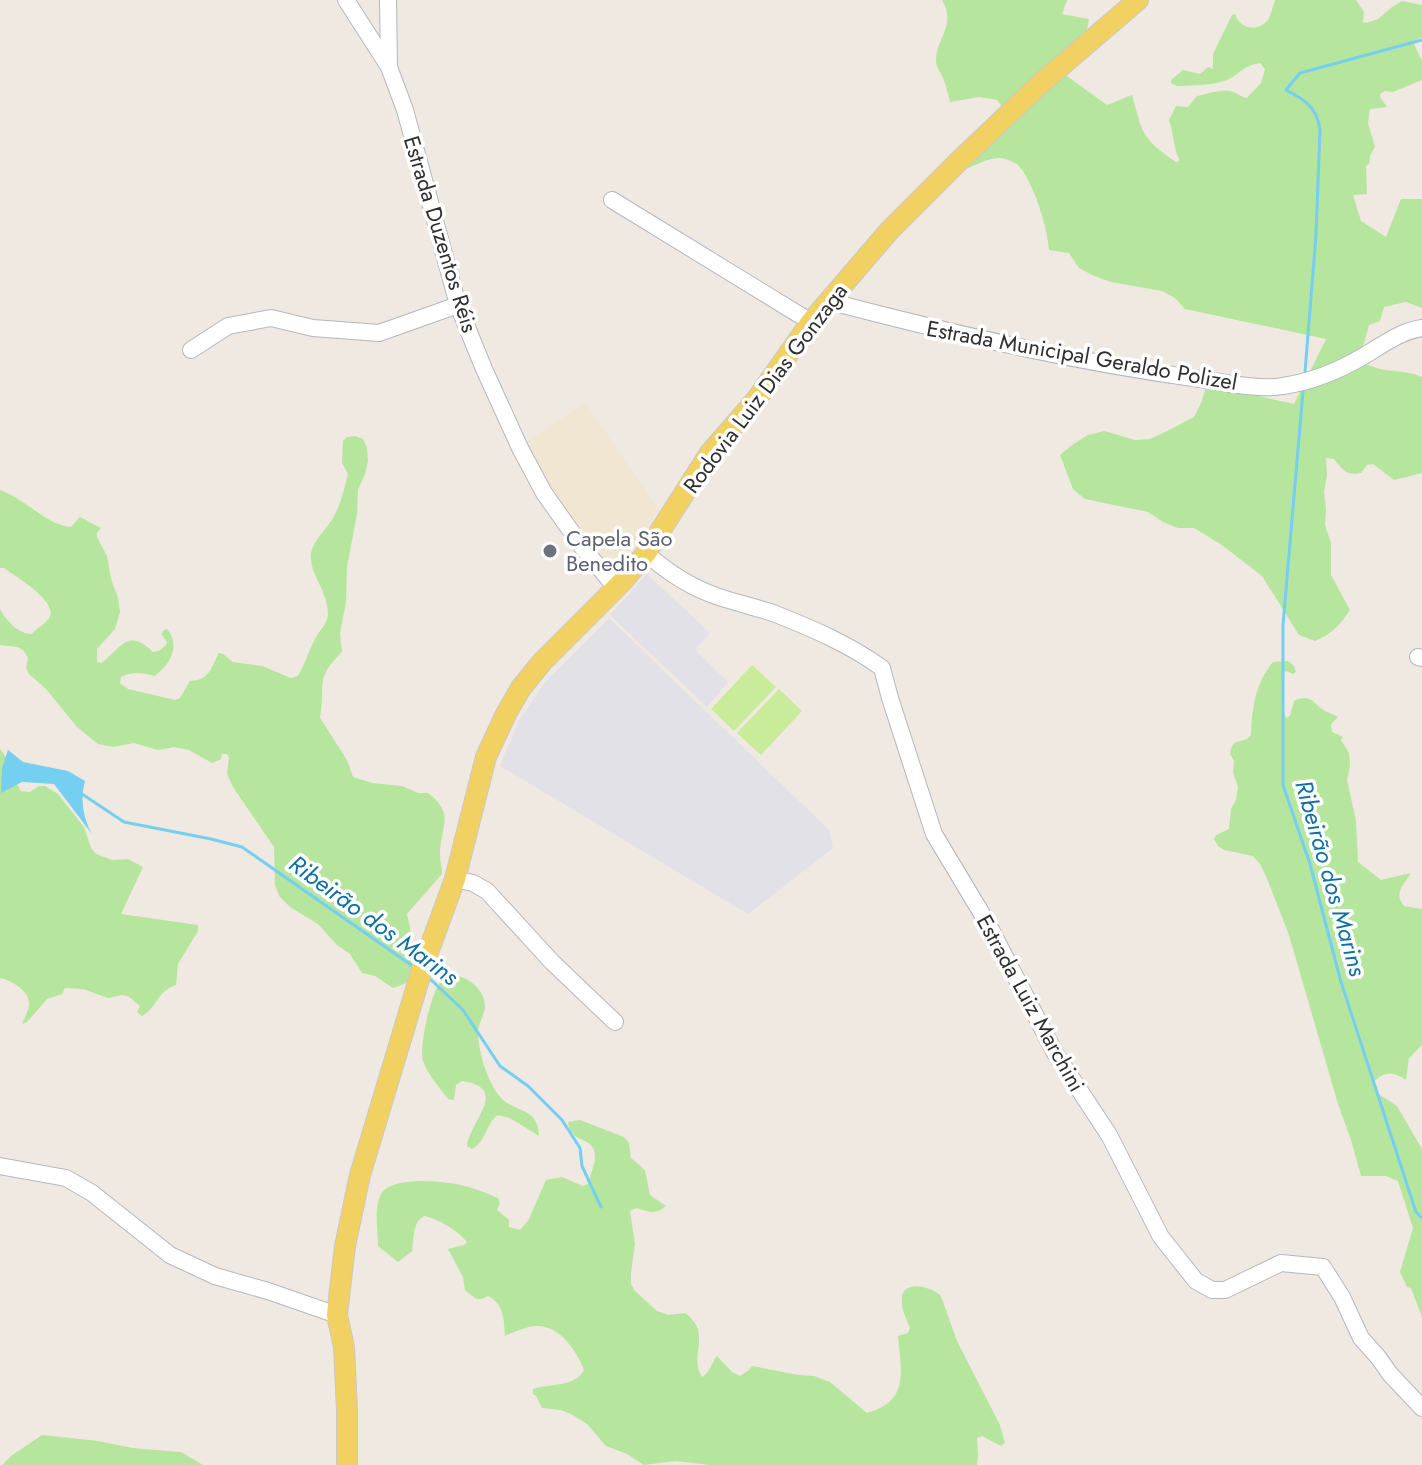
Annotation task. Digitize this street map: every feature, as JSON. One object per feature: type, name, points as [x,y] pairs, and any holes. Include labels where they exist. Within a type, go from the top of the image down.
[{"type":"main road","name":"Rodovia Luiz Dias Gonzaga","points":[[347,1465],[344,1347],[337,1315],[345,1246],[360,1175],[421,972],[455,879],[486,757],[506,714],[521,688],[542,662],[616,588],[646,553],[710,453],[756,400],[811,322],[889,231],[1039,85],[1138,0]]},
{"type":"street","name":"Estrada Duzentos Réis","points":[[346,0],[389,67],[405,110],[458,305],[508,421],[544,493],[616,588]]},
{"type":"street","points":[[388,0],[389,67]]},
{"type":"street","points":[[612,200],[811,322]]},
{"type":"street","name":"Estrada Municipal Geraldo Polizel","points":[[828,301],[935,329],[1136,370],[1251,386],[1279,387],[1310,380],[1363,357],[1396,335],[1422,328]]},
{"type":"street","points":[[191,350],[228,326],[271,318],[313,328],[379,333],[458,305]]},
{"type":"street","name":"Estrada Luiz Marchini","points":[[646,553],[664,569],[694,585],[819,633],[861,653],[882,668],[934,834],[988,924],[1055,1053],[1109,1135],[1161,1237],[1196,1281],[1212,1290],[1225,1290],[1281,1263],[1323,1267],[1342,1297],[1361,1338],[1422,1408]]},
{"type":"street","points":[[455,879],[473,883],[487,891],[552,962],[615,1022]]},
{"type":"street","points":[[0,1166],[66,1178],[92,1193],[170,1255],[215,1276],[337,1315]]},
{"type":"shaded area","points":[[585,403],[659,510],[613,567],[573,525],[524,443]]},
{"type":"shaded area","points":[[647,574],[710,633],[695,650],[728,682],[707,707],[610,615]]},
{"type":"shaded area","points":[[609,618],[829,830],[833,848],[748,914],[500,766],[518,722],[545,682]]},
{"type":"green space","points":[[942,0],[1067,0],[1062,14],[1089,19],[1086,36],[1068,46],[1059,56],[1064,74],[1107,105],[1132,95],[1145,134],[1176,162],[1179,159],[1169,120],[1176,106],[1188,107],[1197,96],[1220,91],[1234,92],[1247,98],[1261,83],[1265,69],[1260,63],[1248,66],[1218,83],[1177,86],[1171,83],[1183,70],[1200,74],[1208,67],[1213,69],[1213,54],[1232,15],[1235,14],[1240,23],[1254,28],[1268,20],[1275,0],[1356,0],[1364,12],[1363,22],[1366,23],[1378,19],[1402,1],[1422,5],[1422,37],[1413,42],[1422,61],[1422,80],[1393,92],[1385,91],[1380,97],[1387,107],[1370,109],[1368,123],[1375,147],[1366,166],[1367,194],[1353,195],[1361,221],[1386,237],[1401,199],[1422,199],[1422,308],[1406,302],[1384,307],[1380,321],[1369,325],[1363,347],[1366,364],[1422,377],[1422,473],[1394,480],[1373,464],[1367,465],[1361,473],[1352,474],[1334,459],[1326,458],[1325,525],[1331,543],[1331,575],[1350,610],[1339,625],[1326,635],[1315,641],[1299,635],[1262,576],[1194,528],[1178,528],[1148,512],[1085,499],[1073,489],[1060,455],[1088,435],[1104,431],[1135,440],[1150,439],[1165,432],[1194,417],[1206,387],[1204,384],[1294,404],[1326,339],[1185,309],[1175,298],[1162,291],[1111,282],[1079,268],[1069,253],[1049,250],[1039,205],[1018,165],[995,158],[963,170],[1006,112],[997,100],[979,97],[950,102],[936,63],[947,24]]},
{"type":"green space","points":[[355,436],[363,439],[368,461],[358,490],[357,514],[347,567],[346,602],[340,633],[342,652],[324,676],[320,718],[347,760],[353,777],[428,793],[444,814],[440,854],[442,874],[407,914],[417,962],[414,980],[393,988],[375,976],[362,973],[350,954],[318,924],[290,907],[279,896],[275,885],[274,847],[233,787],[227,774],[227,754],[222,754],[221,759],[212,763],[189,750],[174,747],[158,750],[134,743],[113,747],[98,744],[77,727],[46,689],[29,674],[26,667],[28,658],[24,651],[18,647],[0,645],[0,609],[17,629],[32,634],[49,618],[50,610],[33,589],[0,568],[0,490],[54,522],[71,527],[80,517],[101,528],[97,537],[107,556],[120,612],[115,629],[97,649],[97,662],[102,663],[126,642],[138,641],[153,652],[159,651],[167,642],[161,634],[164,630],[167,629],[171,635],[172,655],[165,667],[154,676],[138,673],[121,677],[120,683],[128,689],[175,700],[180,698],[190,681],[206,676],[219,653],[233,662],[262,666],[291,678],[298,676],[328,615],[311,553],[334,516],[343,492],[348,474],[342,463],[343,441]]},
{"type":"green space","points":[[1288,661],[1296,672],[1286,671],[1282,675],[1286,718],[1290,716],[1294,701],[1304,698],[1338,717],[1331,724],[1332,732],[1343,737],[1341,740],[1349,753],[1347,780],[1356,821],[1358,862],[1381,880],[1411,873],[1399,897],[1404,906],[1422,909],[1422,1045],[1409,1058],[1406,1080],[1389,1074],[1373,1083],[1377,1093],[1397,1106],[1422,1149],[1422,1317],[1411,1288],[1407,1287],[1400,1272],[1413,1228],[1398,1181],[1386,1176],[1361,1176],[1289,935],[1266,876],[1253,856],[1224,850],[1214,839],[1229,829],[1231,809],[1236,800],[1238,787],[1231,748],[1234,743],[1251,735],[1256,697],[1267,670],[1273,662]]},
{"type":"green space","points":[[752,665],[776,687],[734,731],[711,709]]},
{"type":"green space","points":[[779,689],[802,711],[761,755],[737,733]]},
{"type":"green space","points":[[0,749],[21,791],[30,792],[45,786],[58,794],[84,827],[96,854],[112,860],[128,859],[143,867],[121,914],[198,925],[198,931],[178,964],[176,985],[165,991],[142,1016],[137,1012],[140,1006],[128,996],[108,998],[83,989],[65,988],[62,994],[47,999],[22,1024],[29,1006],[28,999],[14,984],[0,978]]},
{"type":"green space","points":[[453,974],[470,981],[482,995],[485,1007],[478,1031],[479,1043],[493,1087],[503,1100],[531,1116],[538,1127],[539,1136],[510,1118],[498,1115],[477,1146],[472,1149],[467,1146],[484,1107],[484,1091],[462,1081],[456,1085],[454,1100],[448,1099],[428,1071],[422,1054],[426,1023],[435,992],[443,980]]},
{"type":"green space","points":[[580,1120],[624,1137],[629,1143],[631,1158],[645,1170],[650,1195],[666,1206],[655,1212],[637,1208],[630,1211],[635,1244],[631,1284],[657,1311],[668,1315],[685,1313],[693,1321],[698,1328],[697,1361],[702,1377],[717,1356],[740,1376],[752,1366],[814,1376],[830,1382],[867,1413],[881,1408],[890,1401],[900,1384],[898,1336],[908,1333],[910,1328],[902,1295],[910,1287],[923,1287],[941,1296],[957,1341],[1000,1425],[1005,1443],[1001,1446],[982,1436],[977,1438],[977,1465],[710,1465],[675,1461],[644,1465],[606,1446],[587,1424],[571,1414],[542,1408],[533,1389],[574,1380],[584,1370],[572,1347],[552,1329],[544,1327],[527,1327],[505,1336],[497,1303],[488,1296],[476,1299],[465,1290],[463,1277],[448,1249],[467,1242],[442,1222],[424,1216],[420,1219],[414,1232],[412,1251],[398,1262],[378,1246],[377,1208],[380,1196],[395,1184],[420,1181],[448,1183],[498,1198],[500,1203],[497,1210],[509,1220],[509,1227],[520,1230],[528,1221],[546,1180],[562,1177],[583,1186],[589,1183],[595,1160],[594,1150],[573,1134],[568,1122]]},
{"type":"green space","points":[[42,1435],[181,1452],[203,1465],[2,1465]]},
{"type":"water","points":[[8,750],[23,762],[68,771],[85,781],[83,808],[92,834],[54,784],[22,782],[1,793],[2,768]]},
{"type":"waterway","name":"Ribeirão dos Marins","points":[[1305,372],[1316,235],[1320,129],[1309,105],[1286,90],[1300,73],[1422,40]]},
{"type":"waterway","name":"Ribeirão dos Marins","points":[[1303,391],[1283,625],[1283,785],[1310,864],[1341,982],[1416,1212],[1422,1218]]},
{"type":"waterway","name":"Ribeirão dos Marins","points":[[79,792],[124,822],[242,847],[414,967]]},
{"type":"waterway","name":"Ribeirão dos Marins","points":[[427,976],[463,1010],[500,1066],[528,1086],[562,1120],[580,1148],[582,1166],[601,1207]]},
{"type":"place","name":"Capela São Benedito","points":[[550,551]]}]
